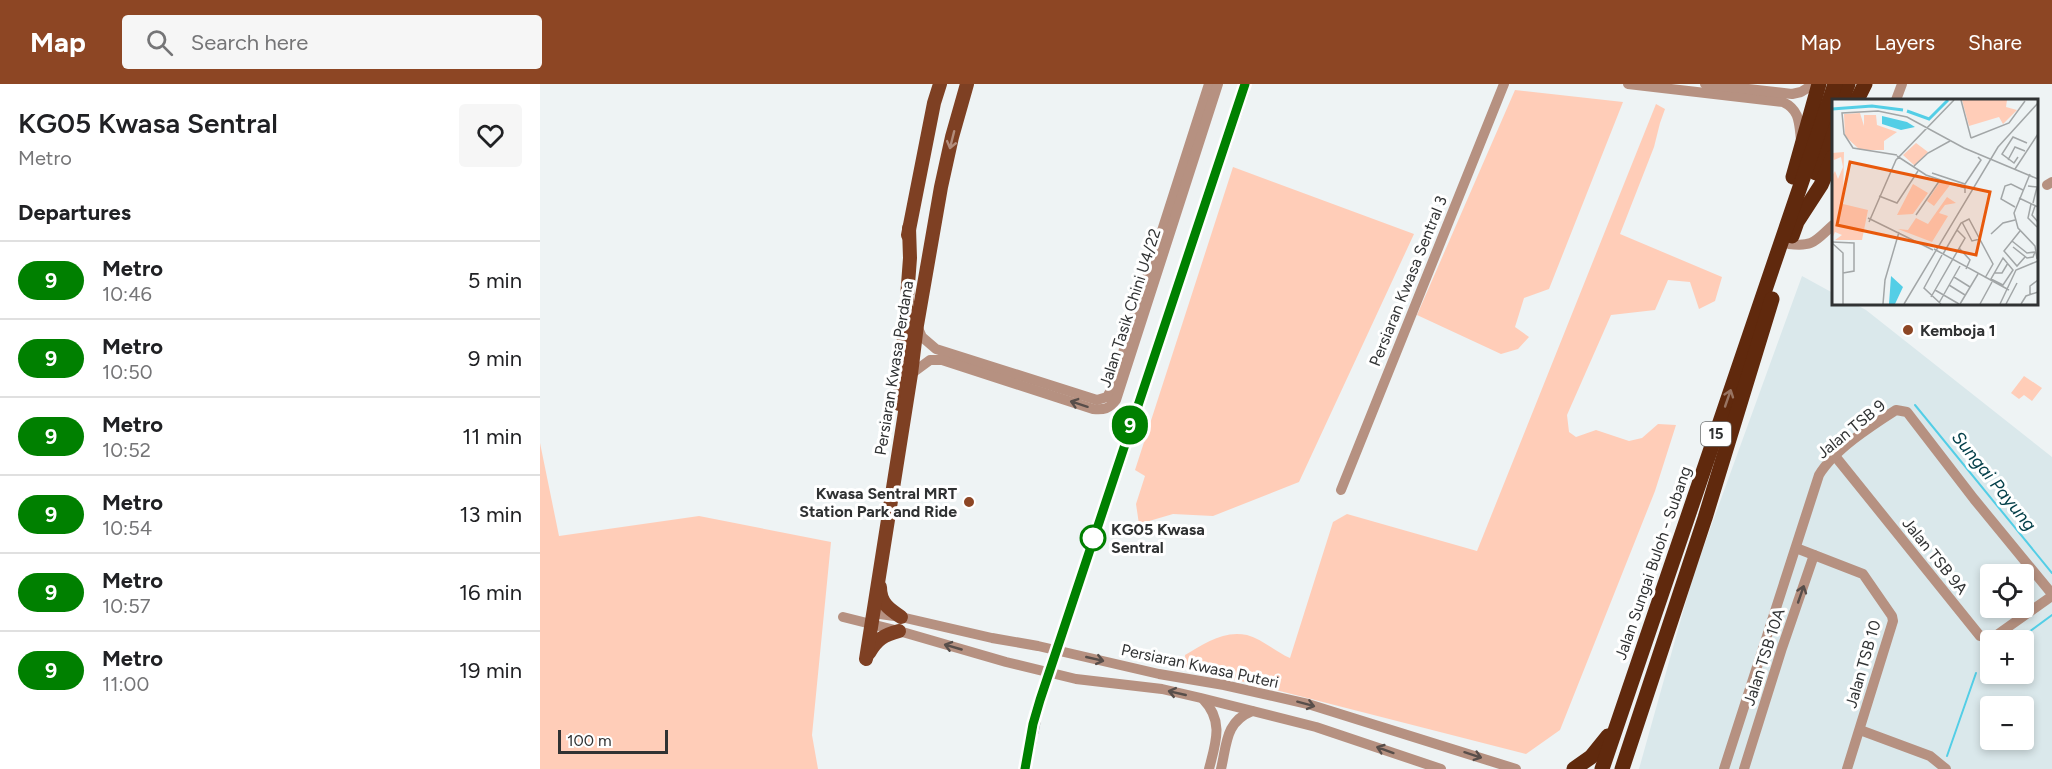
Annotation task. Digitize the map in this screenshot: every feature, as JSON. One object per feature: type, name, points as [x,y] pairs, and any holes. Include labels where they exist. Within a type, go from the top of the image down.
[{"type":"highway","name":"Jalan Sungai Buloh - Subang","points":[[1622,769],[1797,222],[1810,156],[1819,84]]},
{"type":"highway","name":"Jalan Sungai Buloh - Subang","points":[[1602,769],[1835,84]]},
{"type":"highway","points":[[1842,99],[1848,84]]},
{"type":"highway","points":[[1857,99],[1864,84]]},
{"type":"highway","name":"Jalan Sungai Buloh - Subang","points":[[1810,156],[1832,126]]},
{"type":"highway","name":"Jalan Sungai Buloh - Subang","points":[[1797,222],[1821,184],[1832,159]]},
{"type":"highway","points":[[1612,769],[1716,465],[1724,456]]},
{"type":"highway","points":[[1633,769],[1660,669],[1659,657]]},
{"type":"highway","points":[[1574,769],[1599,749],[1620,716]]},
{"type":"main road","name":"Persiaran Kwasa Perdana","points":[[898,287],[934,104],[940,84]]},
{"type":"main road","name":"Persiaran Kwasa Perdana","points":[[900,624],[876,642],[866,659],[917,325],[941,187],[967,84]]},
{"type":"main road","points":[[896,463],[900,368],[910,258],[909,228]]},
{"type":"main road","points":[[881,564],[880,594],[885,606],[900,624]]},
{"type":"street","name":"Jalan Tasik Chini U4/22","points":[[911,374],[930,360],[942,360],[1093,409],[1103,410],[1109,402],[1209,84]]},
{"type":"street","name":"Jalan Tasik Chini U4/22","points":[[917,325],[922,337],[936,349],[1097,400],[1109,402],[1116,400],[1218,84]]},
{"type":"street","name":"Persiaran Kwasa Sentral 3","points":[[1341,490],[1504,84]]},
{"type":"street","points":[[1628,84],[1783,102],[1791,106],[1799,117],[1810,156]]},
{"type":"street","points":[[1705,84],[1792,94],[1801,92],[1814,84]]},
{"type":"street","points":[[1896,99],[1902,84]]},
{"type":"street","points":[[1789,244],[1805,246],[1813,243],[1832,226]]},
{"type":"street","name":"Jalan TSB 9","points":[[1724,769],[1819,475],[1825,465],[1835,456],[1896,410],[1907,412],[2052,595]]},
{"type":"street","name":"Jalan TSB 9A","points":[[1835,456],[1980,636],[1994,637],[2052,595]]},
{"type":"street","name":"Jalan TSB 10","points":[[1796,548],[1866,576],[1892,616],[1893,621],[1847,769]]},
{"type":"street","name":"Jalan TSB 10A","points":[[1744,769],[1814,555]]},
{"type":"street","name":"Persiaran Kwasa Puteri","points":[[843,617],[872,619],[1038,646],[1159,674],[1224,685],[1308,704],[1516,769]]},
{"type":"street","name":"Persiaran Kwasa Puteri","points":[[900,624],[1006,662],[1076,679],[1162,689],[1201,698],[1316,727],[1441,769]]},
{"type":"street","points":[[1201,698],[1212,709],[1216,728],[1216,740],[1209,769]]},
{"type":"street","points":[[1221,769],[1229,731],[1242,715],[1252,711]]},
{"type":"street","points":[[1860,730],[1930,756],[1946,769]]},
{"type":"shaded area","points":[[1515,90],[1623,102],[1549,289],[1524,298],[1515,327],[1529,337],[1518,349],[1501,354],[1417,315]]},
{"type":"shaded area","points":[[1656,104],[1665,109],[1654,147],[1620,234],[1722,277],[1715,301],[1699,309],[1690,282],[1668,280],[1655,310],[1611,315],[1567,415],[1569,432],[1576,437],[1596,430],[1629,441],[1642,438],[1658,424],[1676,425],[1655,491],[1560,730],[1526,754],[1186,667],[1185,655],[1214,639],[1230,634],[1253,637],[1290,658],[1333,522],[1347,514],[1477,551]]},
{"type":"shaded area","points":[[1233,167],[1414,234],[1299,482],[1213,516],[1173,514],[1139,524],[1136,504],[1145,476],[1135,470]]},
{"type":"shaded area","points":[[1802,276],[1832,292],[1832,304],[1855,304],[1866,310],[2052,457],[2052,769],[1639,769],[1693,576]]},
{"type":"shaded area","points":[[2024,376],[2042,388],[2032,401],[2024,395],[2019,399],[2011,393]]},
{"type":"shaded area","points":[[540,443],[559,536],[699,516],[831,542],[812,735],[818,769],[540,769]]},
{"type":"waterway","name":"Sungai Payung","points":[[1915,405],[2052,573]]},
{"type":"waterway","name":"Sungai Payung","points":[[2032,630],[2052,615]]},
{"type":"waterway","name":"Sungai Payung","points":[[1947,756],[1976,673]]},
{"type":"railway","points":[[1030,769],[1044,701],[1251,84]]},
{"type":"metro line","name":"9","points":[[1025,769],[1028,746],[1040,700],[1245,84]]},
{"type":"place","name":"Kemboja 1","points":[[1908,330]]},
{"type":"place","name":"Kwasa Sentral MRT Station Park and Ride","points":[[969,502]]},
{"type":"place","name":"KG05 Kwasa Sentral","points":[[1093,538]]}]
